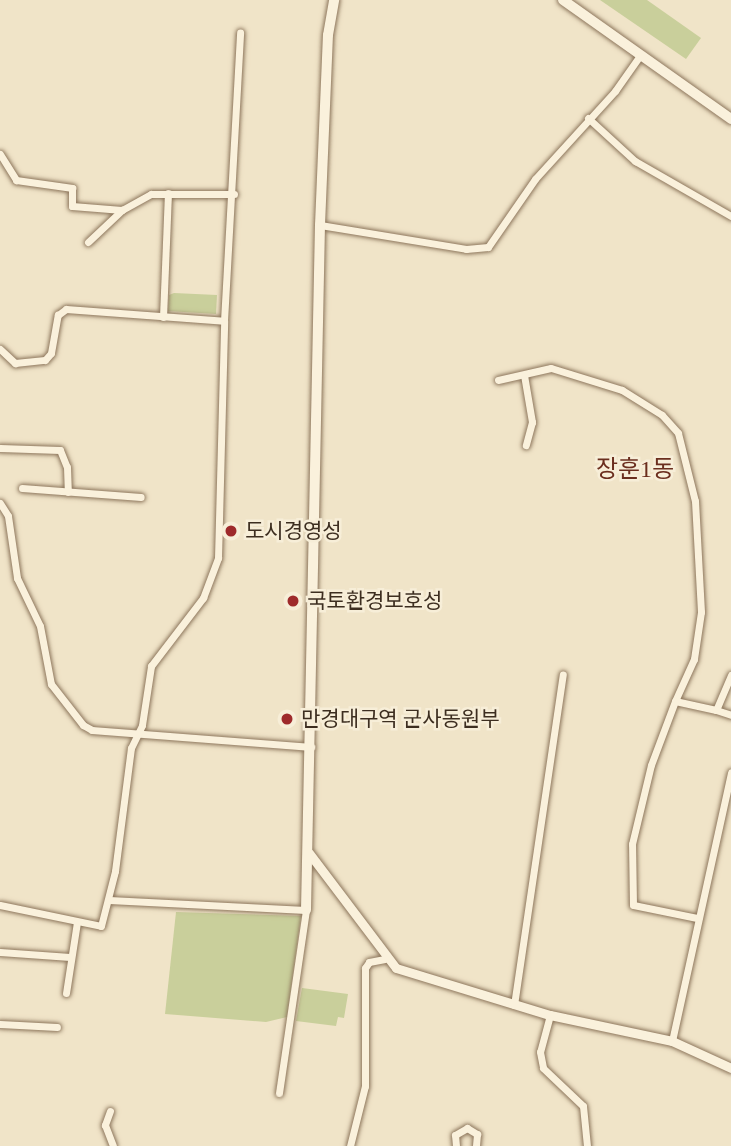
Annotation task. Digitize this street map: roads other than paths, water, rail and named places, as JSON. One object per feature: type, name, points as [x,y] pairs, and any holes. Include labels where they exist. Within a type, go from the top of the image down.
[{"type":"main road","points":[[306,910],[320,225],[328,35],[334,0]]},
{"type":"main road","points":[[563,0],[731,119]]},
{"type":"street","points":[[0,905],[101,926],[109,900],[131,748],[138,732],[151,666],[203,598],[218,558],[224,321],[234,194],[240,32]]},
{"type":"street","points":[[320,225],[466,249],[488,247],[535,179],[615,91],[641,54]]},
{"type":"street","points":[[588,118],[635,161],[731,216]]},
{"type":"street","points":[[0,154],[16,180],[72,188],[72,206],[122,210]]},
{"type":"street","points":[[163,317],[168,193]]},
{"type":"street","points":[[88,242],[122,210],[151,194],[234,194]]},
{"type":"street","points":[[0,349],[15,363],[45,360],[51,353],[58,315],[66,309],[224,321]]},
{"type":"street","points":[[498,380],[551,368],[622,390],[662,415],[682,441],[695,501],[701,612],[694,659],[646,781],[632,844],[629,897],[633,905],[647,910],[698,918]]},
{"type":"street","points":[[524,375],[532,422],[526,444]]},
{"type":"street","points":[[0,448],[60,450],[67,467],[68,492]]},
{"type":"street","points":[[22,488],[141,497]]},
{"type":"street","points":[[0,503],[8,516],[17,578],[40,626],[58,698],[92,730],[311,747]]},
{"type":"street","points":[[514,1005],[563,675]]},
{"type":"street","points":[[716,710],[731,675]]},
{"type":"street","points":[[676,701],[731,715]]},
{"type":"street","points":[[672,1041],[731,772]]},
{"type":"street","points":[[309,853],[358,913],[385,959],[396,968],[550,1015],[672,1041],[731,1068]]},
{"type":"street","points":[[109,900],[306,910],[279,1093]]},
{"type":"street","points":[[66,993],[77,922]]},
{"type":"street","points":[[0,951],[70,957]]},
{"type":"street","points":[[350,1146],[364,1094],[365,968],[385,959]]},
{"type":"street","points":[[550,1015],[541,1052],[543,1068],[583,1106],[587,1146]]},
{"type":"street","points":[[0,1024],[57,1027]]},
{"type":"street","points":[[110,1111],[105,1125],[113,1146]]},
{"type":"street","points":[[456,1146],[455,1135],[467,1128],[477,1134],[476,1146]]},
{"type":"place","name":"도시경영성","points":[[231,531]]},
{"type":"place","name":"국토환경보호성","points":[[293,601]]},
{"type":"place","name":"만경대구역 군사동원부","points":[[287,719]]},
{"type":"district","name":"장훈1동","points":[[635,470]]}]
